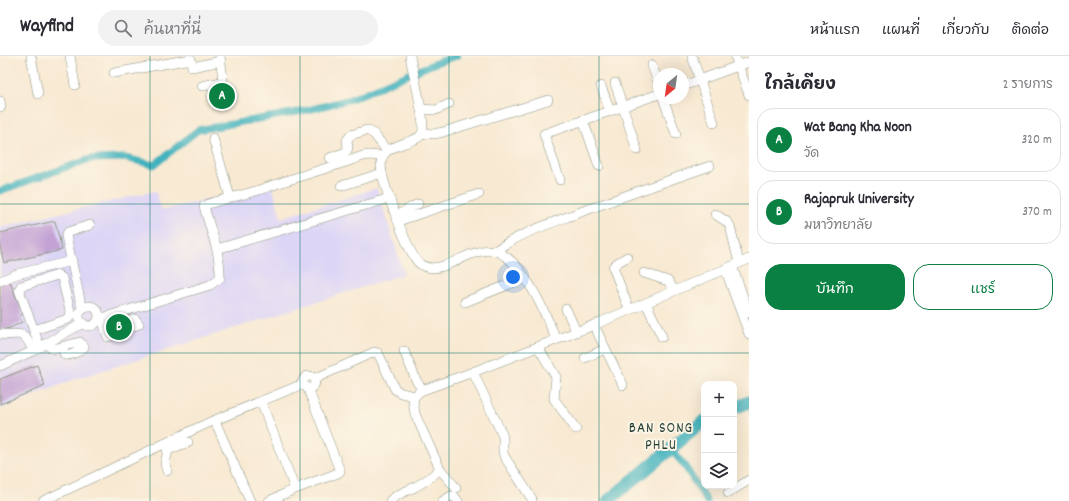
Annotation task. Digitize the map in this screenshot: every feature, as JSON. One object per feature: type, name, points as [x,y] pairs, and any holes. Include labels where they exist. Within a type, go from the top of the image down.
[{"type":"street","points":[[31,56],[38,94]]},
{"type":"street","points":[[70,56],[76,85]]},
{"type":"street","points":[[692,56],[714,123]]},
{"type":"street","points":[[735,56],[749,95]]},
{"type":"street","points":[[0,366],[83,323],[86,325],[94,324],[101,318],[210,285],[220,278],[221,268],[206,205],[262,189],[285,180],[363,156],[384,153],[416,139],[422,133],[424,128],[410,58]]},
{"type":"street","points":[[114,73],[157,60],[191,59],[192,67],[221,59],[223,80],[202,86]]},
{"type":"street","points":[[689,84],[749,62]]},
{"type":"street","points":[[615,83],[637,150]]},
{"type":"street","points":[[601,86],[610,111]]},
{"type":"street","points":[[560,180],[544,134],[653,96]]},
{"type":"street","points":[[422,133],[434,134],[443,132],[548,100]]},
{"type":"street","points":[[421,109],[436,110],[448,104]]},
{"type":"street","points":[[665,104],[676,134]]},
{"type":"street","points":[[583,120],[599,166]]},
{"type":"street","points":[[330,158],[346,152],[348,148],[347,140],[351,135],[367,130],[374,134],[384,153],[381,161],[382,173],[397,219],[411,254],[419,264],[426,267],[438,267],[481,252],[495,251],[512,240],[535,230],[710,166]]},
{"type":"street","points":[[213,138],[230,197]]},
{"type":"street","points":[[341,186],[382,173]]},
{"type":"street","points":[[397,219],[479,194]]},
{"type":"street","points":[[217,249],[390,198]]},
{"type":"street","points":[[397,219],[410,208],[418,204]]},
{"type":"street","points":[[715,214],[727,222],[730,226],[732,266],[749,334]]},
{"type":"street","points":[[83,323],[80,316],[82,309],[66,236],[67,233],[90,225]]},
{"type":"street","points":[[495,251],[510,261],[526,278],[540,303],[556,339]]},
{"type":"street","points":[[627,257],[617,262],[613,267],[629,309]]},
{"type":"street","points":[[456,488],[440,468],[415,414],[413,405],[415,396],[423,390],[594,325],[749,259]]},
{"type":"street","points":[[0,281],[17,274],[72,261]]},
{"type":"street","points":[[732,266],[749,314]]},
{"type":"street","points":[[644,273],[668,281],[674,290]]},
{"type":"street","points":[[34,330],[68,319],[71,316],[62,278],[58,275],[21,286],[20,288],[39,347]]},
{"type":"street","points":[[465,302],[526,278]]},
{"type":"street","points":[[646,302],[662,337]]},
{"type":"street","points":[[82,309],[88,306],[94,307],[98,312],[105,329]]},
{"type":"street","points":[[566,309],[576,331]]},
{"type":"street","points":[[594,325],[623,386]]},
{"type":"street","points":[[0,334],[19,333],[39,347],[52,349],[61,347]]},
{"type":"street","points":[[538,347],[556,377],[554,399],[576,428]]},
{"type":"street","points":[[585,358],[605,349]]},
{"type":"street","points":[[404,351],[423,390]]},
{"type":"street","points":[[269,501],[340,471],[303,380],[307,377],[312,377],[314,379],[374,352],[380,355],[395,389],[401,393],[415,396]]},
{"type":"street","points":[[473,372],[502,434],[504,456],[532,499]]},
{"type":"street","points":[[43,501],[166,447],[214,420],[306,387]]},
{"type":"street","points":[[261,402],[295,489]]},
{"type":"street","points":[[214,420],[250,501]]},
{"type":"street","points":[[166,447],[188,442]]},
{"type":"street","points":[[166,447],[165,464],[167,471]]},
{"type":"street","points":[[390,501],[393,497],[416,487],[432,476],[440,468]]},
{"type":"street","points":[[728,493],[749,480]]},
{"type":"street","points":[[443,501],[451,496],[454,496],[458,501]]},
{"type":"shaded area","points":[[272,185],[281,218],[377,188],[404,274],[73,380],[0,409],[0,227],[155,191],[162,210]]},
{"type":"building","points":[[55,221],[62,250],[4,263],[0,247],[0,233]]},
{"type":"building","points":[[9,279],[23,314],[19,316],[22,322],[10,328],[0,330],[0,282]]},
{"type":"building","points":[[37,365],[45,386],[0,404],[0,379]]},
{"type":"waterway","points":[[0,191],[90,159],[125,158],[154,165],[198,130],[308,110],[351,99],[438,62],[457,56]]},
{"type":"waterway","points":[[737,407],[749,402]]},
{"type":"waterway","points":[[608,501],[701,424]]},
{"type":"waterway","points":[[670,448],[684,465],[707,501]]},
{"type":"place","name":"Wat Bang Kha Noon","points":[[222,96]]},
{"type":"place","name":"Rajapruk University","points":[[119,327]]},
{"type":"district","name":"BAN SONG PHLU","points":[[661,436]]}]
